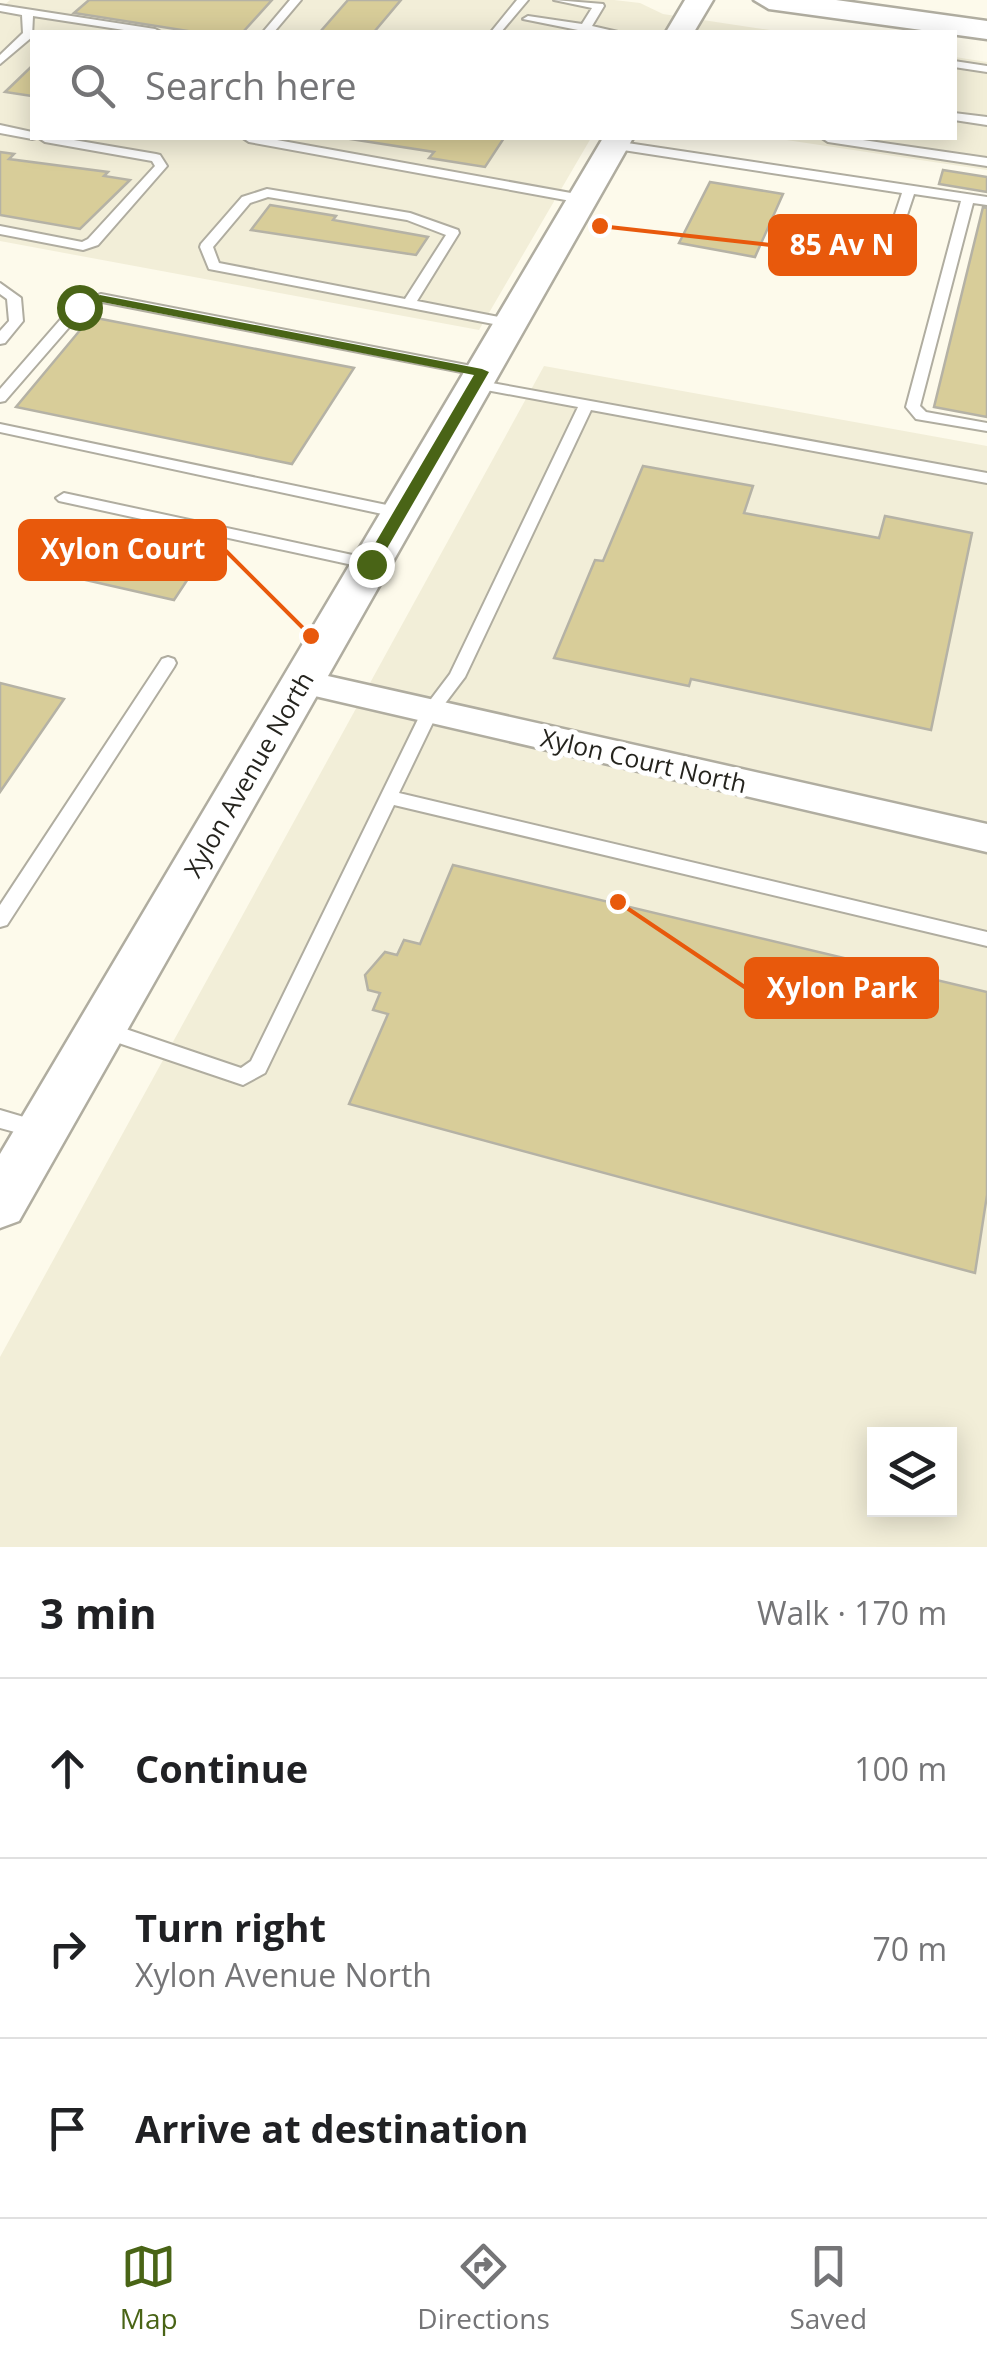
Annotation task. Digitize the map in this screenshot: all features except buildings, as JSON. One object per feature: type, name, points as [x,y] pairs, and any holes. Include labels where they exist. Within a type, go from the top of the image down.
[{"type":"main road","points":[[769,0],[987,30]]},
{"type":"main road","points":[[938,0],[987,6]]},
{"type":"street","points":[[681,30],[699,0]]},
{"type":"street","name":"Xylon Avenue North","points":[[0,1204],[616,141]]},
{"type":"street","name":"Xylon Court North","points":[[301,682],[987,838]]},
{"type":"lane","points":[[26,12],[41,0]]},
{"type":"lane","points":[[270,30],[296,0]]},
{"type":"lane","points":[[498,30],[523,0]]},
{"type":"lane","points":[[528,19],[583,30],[599,6],[560,0]]},
{"type":"lane","points":[[0,8],[143,30]]},
{"type":"lane","points":[[0,61],[30,34],[26,12]]},
{"type":"lane","points":[[957,64],[987,69]]},
{"type":"lane","points":[[957,116],[987,121]]},
{"type":"lane","points":[[0,129],[30,135]]},
{"type":"lane","points":[[0,230],[82,246],[93,242],[161,166],[156,158],[55,140]]},
{"type":"lane","points":[[261,140],[582,199]]},
{"type":"lane","points":[[841,140],[987,162]]},
{"type":"lane","points":[[616,141],[987,201]]},
{"type":"lane","points":[[887,257],[909,190]]},
{"type":"lane","points":[[408,304],[453,233],[410,217],[267,193],[246,200],[206,247],[214,266],[408,304],[509,323]]},
{"type":"lane","points":[[968,198],[913,407],[921,416],[987,427]]},
{"type":"lane","points":[[0,288],[14,298],[16,322],[0,340]]},
{"type":"lane","points":[[0,398],[79,307],[100,298],[587,404],[987,478]]},
{"type":"lane","points":[[102,1028],[243,1077],[258,1067],[430,711],[457,677],[587,404]]},
{"type":"lane","points":[[0,428],[401,513]]},
{"type":"lane","points":[[64,498],[371,564]]},
{"type":"lane","points":[[0,920],[168,663]]},
{"type":"lane","points":[[388,797],[987,939]]},
{"type":"lane","points":[[0,1119],[42,1130]]},
{"type":"shaded area","points":[[10,0],[614,0],[640,3],[663,14],[770,30],[30,30],[30,140],[590,140],[479,330],[0,241],[0,9]]},
{"type":"shaded area","points":[[957,57],[987,62],[987,170],[786,140],[957,140]]},
{"type":"shaded area","points":[[544,366],[987,446],[987,1547],[0,1547],[0,1357]]},
{"type":"place","name":"85 Av N","points":[[600,226]]},
{"type":"place","name":"Xylon Court","points":[[311,636]]},
{"type":"place","name":"Xylon Park","points":[[618,902]]},
{"type":"route","points":[[79,307],[100,298],[482,372],[371,564]]}]
